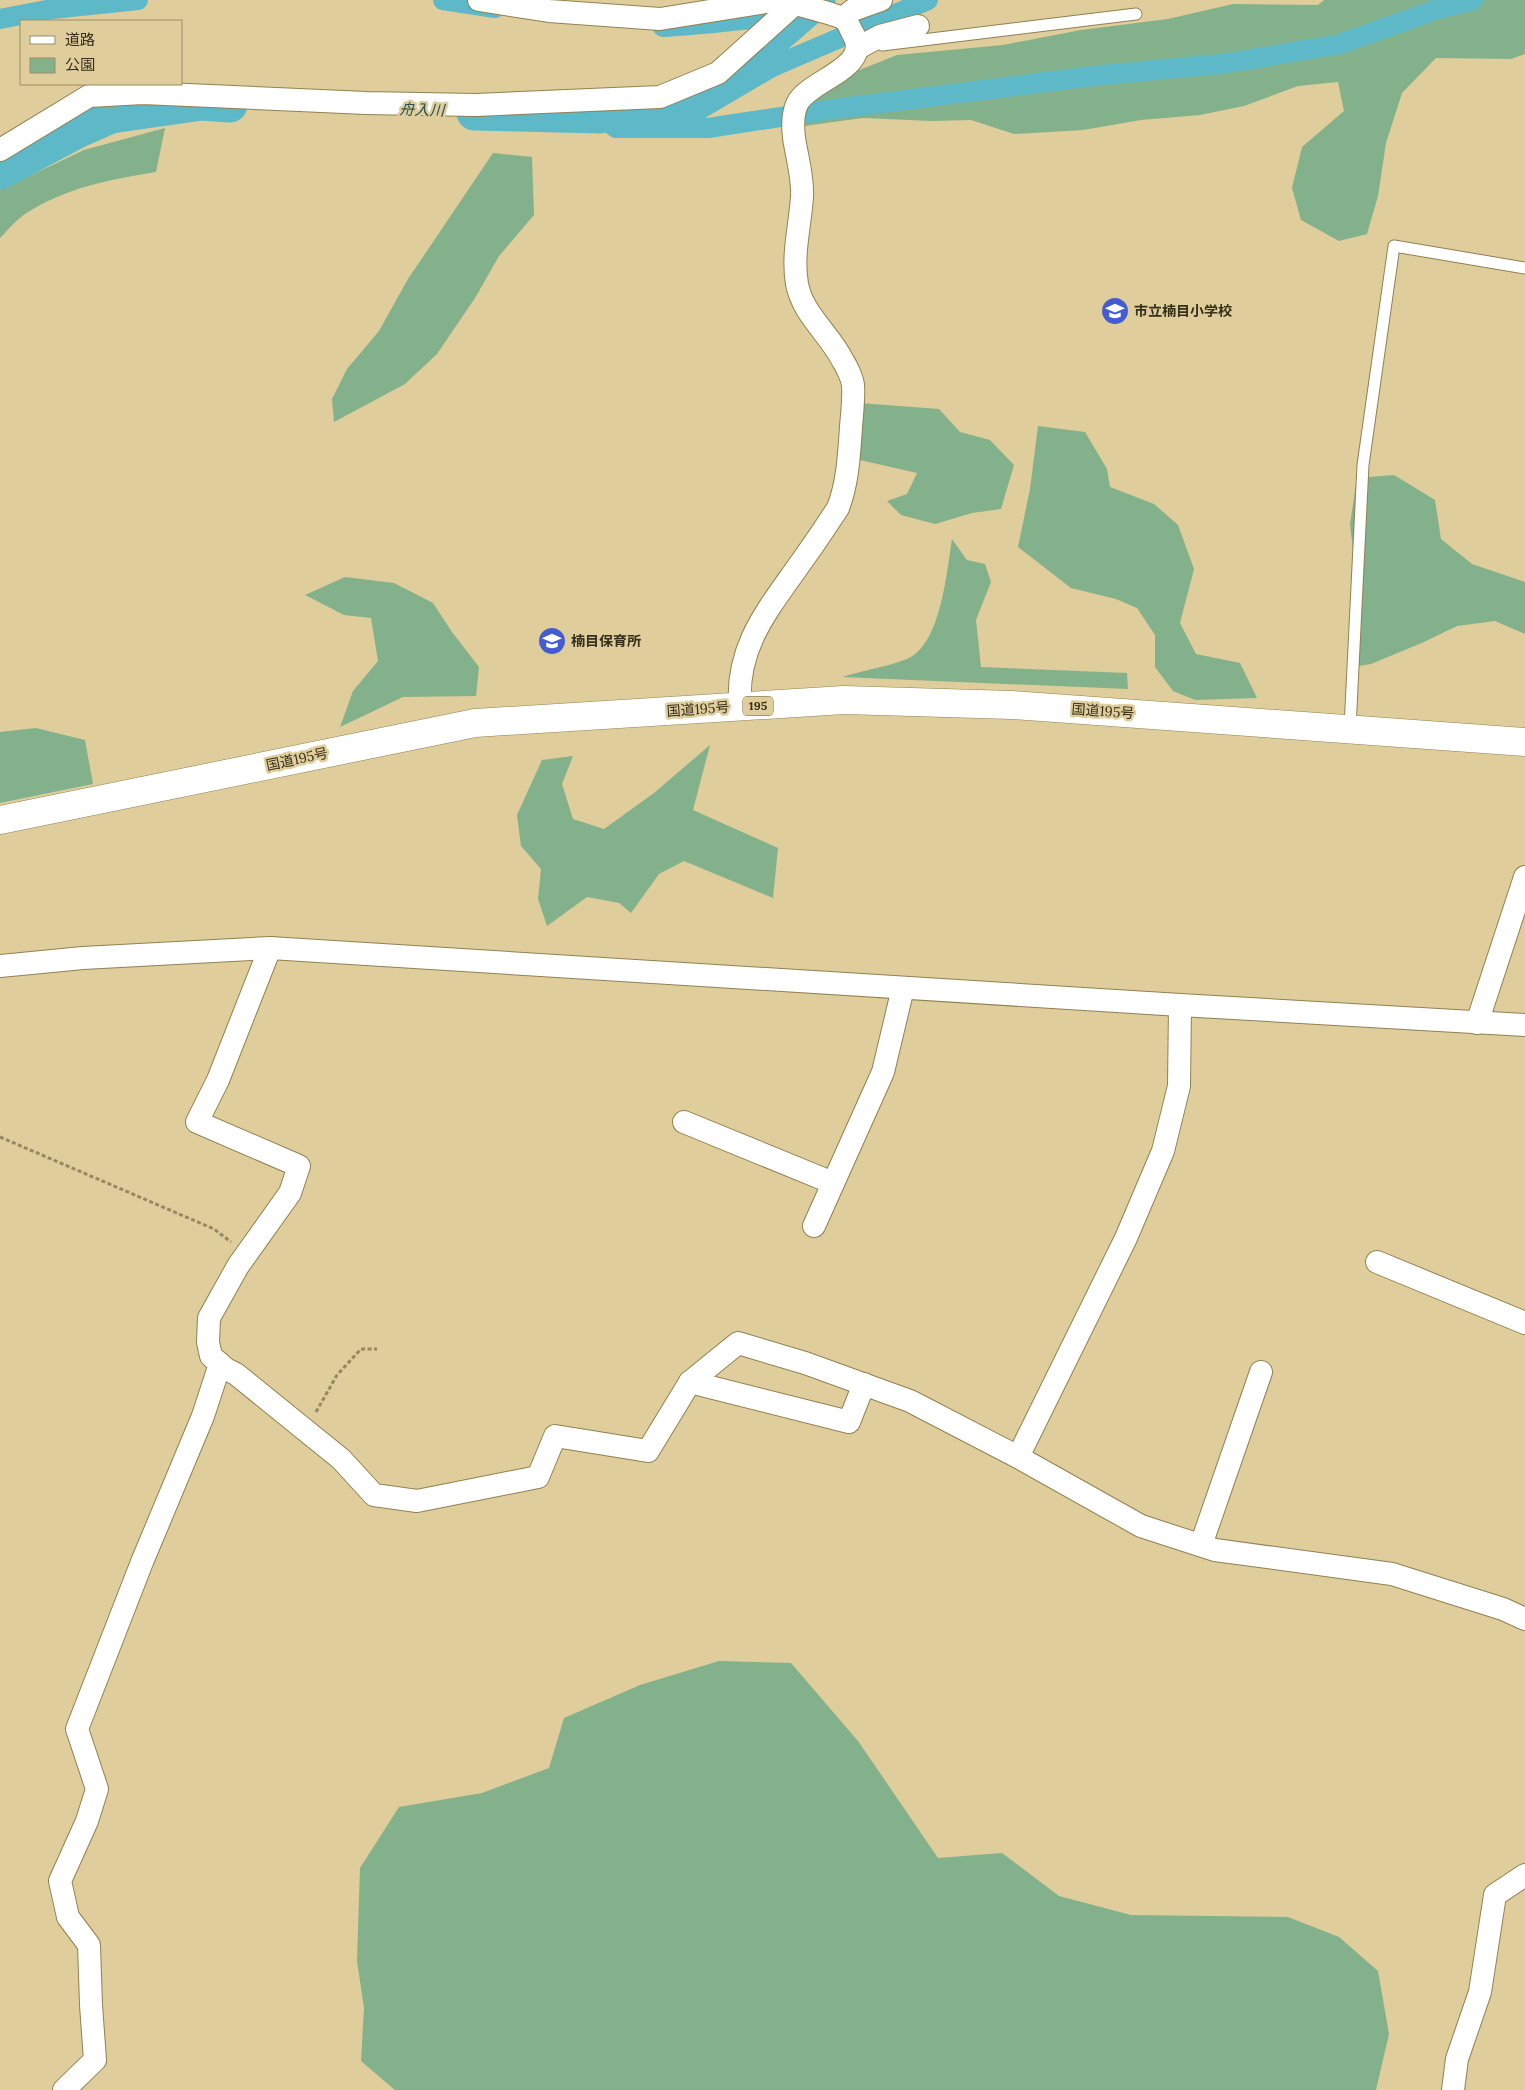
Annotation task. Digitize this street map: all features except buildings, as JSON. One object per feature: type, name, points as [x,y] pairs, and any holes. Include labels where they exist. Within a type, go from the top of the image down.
[{"type":"highway","name":"国道195号","points":[[0,820],[475,723],[844,700],[1012,705],[1525,742]]},
{"type":"street","points":[[479,0],[548,11],[564,6],[660,19],[779,0],[803,5],[851,31],[880,36],[918,26]]},
{"type":"street","points":[[740,707],[739,687],[750,641],[764,614],[838,508],[848,469],[853,384],[843,360],[808,312],[801,299],[796,278],[802,180],[794,138],[795,113],[801,98],[846,65],[855,56],[851,31],[854,10],[881,0]]},
{"type":"street","points":[[0,150],[89,96],[143,93],[366,103],[476,105],[660,98],[718,73],[803,5]]},
{"type":"street","points":[[1477,1023],[1525,877]]},
{"type":"street","points":[[0,966],[83,958],[270,948],[1525,1025]]},
{"type":"street","points":[[270,948],[218,1080],[196,1122],[299,1166],[290,1193],[246,1254],[209,1318],[208,1342],[211,1356],[340,1458],[374,1495],[417,1501],[538,1477],[555,1436],[648,1451],[690,1382],[738,1343],[805,1363],[910,1401],[1018,1457],[1141,1526],[1215,1550],[1392,1574],[1502,1609],[1525,1619]]},
{"type":"street","points":[[814,1226],[883,1072],[903,988]]},
{"type":"street","points":[[1018,1457],[1126,1238],[1163,1151],[1179,1086],[1180,1005]]},
{"type":"street","points":[[684,1122],[833,1183]]},
{"type":"street","points":[[1377,1262],[1525,1323]]},
{"type":"street","points":[[64,2090],[95,2060],[89,1945],[68,1917],[60,1881],[87,1821],[97,1789],[77,1729],[142,1562],[203,1416],[220,1364]]},
{"type":"street","points":[[1201,1545],[1261,1372]]},
{"type":"street","points":[[690,1382],[849,1422],[864,1384]]},
{"type":"street","points":[[1453,2090],[1457,2059],[1480,1992],[1495,1895],[1525,1875]]},
{"type":"lane","points":[[851,31],[1136,14]]},
{"type":"lane","points":[[1350,728],[1363,466],[1394,246],[1525,268]]},
{"type":"path","points":[[0,1137],[214,1228],[246,1254]]},
{"type":"path","points":[[306,1430],[337,1375],[361,1350],[377,1349]]},
{"type":"green space","points":[[1324,0],[1525,0],[1525,54],[1511,59],[1436,58],[1402,93],[1386,143],[1378,196],[1367,234],[1339,241],[1301,220],[1292,188],[1302,147],[1344,111],[1338,82],[1298,86],[1244,106],[1200,115],[1141,120],[1083,130],[1014,134],[971,120],[932,121],[863,118],[804,126],[811,98],[857,71],[897,55],[1003,45],[1081,30],[1168,19],[1233,4],[1318,5]]},
{"type":"green space","points":[[165,128],[156,172],[88,186],[56,197],[25,214],[0,238],[0,190],[84,150]]},
{"type":"green space","points":[[493,153],[532,157],[534,215],[499,256],[475,298],[437,354],[405,384],[334,422],[332,399],[347,369],[379,331],[408,279]]},
{"type":"green space","points":[[859,403],[939,409],[960,432],[990,440],[1014,465],[1001,509],[972,513],[935,524],[901,515],[887,501],[907,494],[917,473],[851,458]]},
{"type":"green space","points":[[1038,426],[1085,432],[1107,469],[1110,487],[1154,504],[1178,525],[1194,569],[1180,623],[1196,654],[1240,663],[1257,698],[1195,700],[1173,691],[1155,667],[1155,635],[1137,608],[1116,599],[1071,588],[1018,547],[1030,489]]},
{"type":"green space","points":[[1394,475],[1435,500],[1441,539],[1472,564],[1525,582],[1525,634],[1495,621],[1457,626],[1371,664],[1351,667],[1355,567],[1350,524],[1357,478]]},
{"type":"green space","points":[[952,539],[967,560],[985,564],[991,582],[976,620],[981,667],[1127,673],[1128,689],[842,677],[902,661],[920,650],[929,637],[941,604]]},
{"type":"green space","points":[[345,577],[394,583],[433,603],[479,667],[476,696],[403,697],[340,727],[353,691],[378,661],[371,618],[344,615],[305,595]]},
{"type":"green space","points":[[36,728],[85,740],[93,784],[0,803],[0,732]]},
{"type":"green space","points":[[710,745],[693,810],[778,848],[773,898],[684,861],[659,874],[631,913],[619,903],[587,897],[547,926],[538,899],[541,869],[521,846],[517,815],[542,760],[573,756],[562,784],[573,819],[604,829],[654,793]]},
{"type":"green space","points":[[719,1661],[791,1663],[858,1741],[938,1858],[1002,1853],[1059,1896],[1131,1915],[1288,1917],[1339,1937],[1378,1971],[1389,2034],[1376,2090],[395,2090],[361,2061],[364,2008],[357,1961],[360,1868],[399,1807],[482,1793],[549,1768],[564,1718],[640,1685]]},
{"type":"waterway","points":[[0,19],[52,9],[138,0]]},
{"type":"waterway","points":[[443,0],[495,8]]},
{"type":"waterway","name":"舟入川","points":[[474,113],[600,116],[615,105],[670,104],[711,93],[818,0]]},
{"type":"waterway","points":[[640,115],[697,111],[772,67],[928,0]]},
{"type":"waterway","points":[[600,116],[616,128],[708,128],[826,110],[1093,76],[1228,63],[1340,44],[1438,9],[1473,0]]},
{"type":"waterway","points":[[663,27],[799,16]]},
{"type":"waterway","name":"舟入川","points":[[0,172],[77,131],[111,116],[202,103],[230,105]]},
{"type":"place","name":"市立楠目小学校","points":[[1115,311]]},
{"type":"place","name":"楠目保育所","points":[[552,641]]}]
